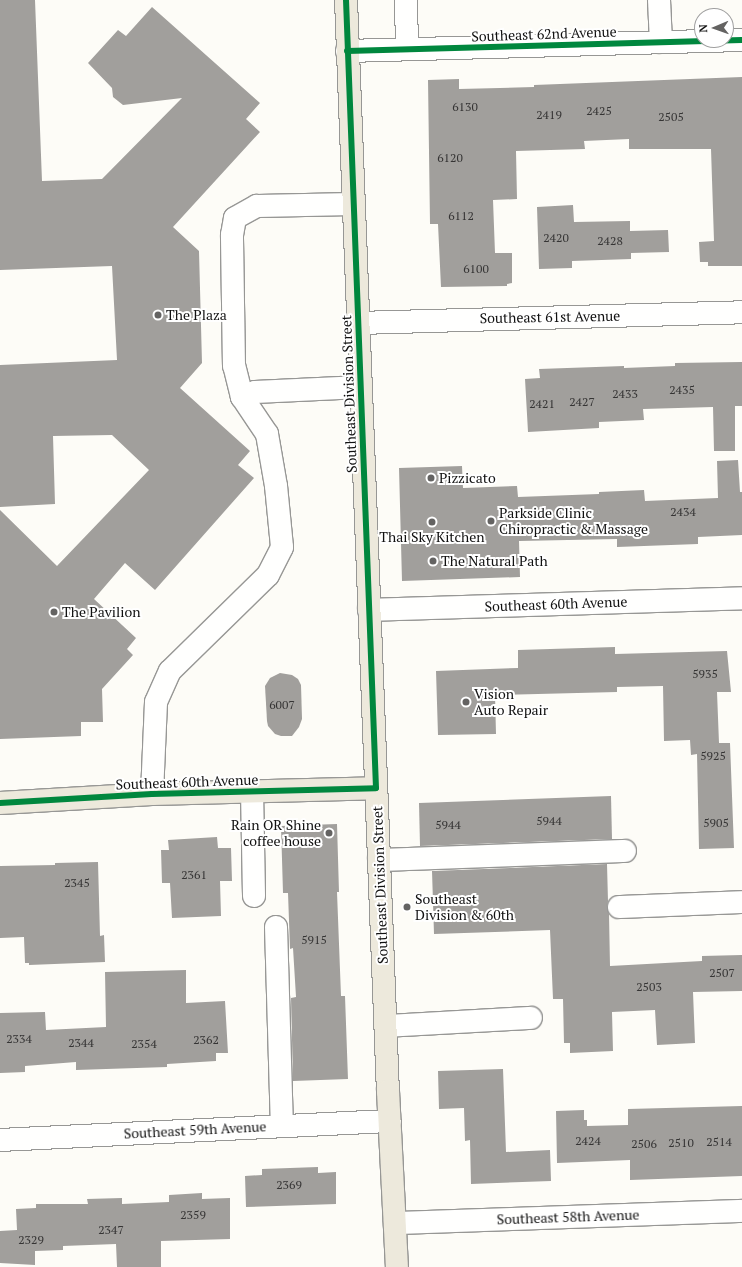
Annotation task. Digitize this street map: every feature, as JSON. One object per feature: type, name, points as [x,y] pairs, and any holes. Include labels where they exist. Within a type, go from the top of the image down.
[{"type":"main road","name":"Southeast Division Street","points":[[346,0],[376,788],[397,1267]]},
{"type":"main road","name":"Southeast 60th Avenue","points":[[0,803],[152,794],[376,788]]},
{"type":"street","points":[[406,0],[407,49]]},
{"type":"street","points":[[659,0],[661,42]]},
{"type":"street","name":"Southeast 62nd Avenue","points":[[347,51],[742,40]]},
{"type":"street","points":[[152,794],[156,702],[170,671],[268,575],[282,547],[276,486],[267,434],[242,397],[234,366],[232,235],[235,218],[257,206],[353,204]]},
{"type":"street","name":"Southeast 61st Avenue","points":[[358,322],[742,312]]},
{"type":"street","points":[[242,397],[255,392],[361,387]]},
{"type":"street","name":"Southeast 60th Avenue","points":[[369,610],[742,598]]},
{"type":"street","points":[[252,791],[254,896]]},
{"type":"street","points":[[379,860],[625,851]]},
{"type":"street","points":[[619,907],[742,902]]},
{"type":"street","points":[[276,927],[282,1125]]},
{"type":"street","points":[[386,1026],[531,1018]]},
{"type":"street","name":"Southeast 59th Avenue","points":[[0,1140],[282,1125],[390,1121]]},
{"type":"street","name":"Southeast 58th Avenue","points":[[395,1223],[742,1211]]},
{"type":"building","name":"The Plaza","points":[[0,0],[35,0],[42,181],[102,179],[182,98],[123,105],[113,97],[112,88],[88,63],[118,30],[126,36],[152,7],[260,103],[246,119],[260,132],[173,227],[199,251],[202,363],[180,388],[250,451],[238,465],[254,478],[155,590],[125,563],[94,599],[136,638],[127,649],[133,655],[102,689],[103,722],[81,722],[81,736],[0,739],[0,510],[57,566],[149,470],[112,435],[53,436],[55,504],[0,507],[0,365],[117,360],[112,266],[0,270]]},
{"type":"building","points":[[742,77],[742,266],[708,266],[708,262],[700,262],[699,242],[714,241],[711,149],[629,149],[629,139],[584,141],[585,149],[516,151],[517,199],[493,200],[495,253],[512,253],[512,283],[507,284],[507,286],[441,287],[438,224],[430,224],[428,80],[459,79],[459,89]]},
{"type":"building","points":[[573,205],[574,222],[630,221],[630,231],[668,230],[669,252],[631,253],[631,259],[572,261],[572,268],[539,269],[537,207]]},
{"type":"building","points":[[742,362],[742,406],[735,406],[735,451],[714,451],[713,407],[643,409],[644,420],[599,422],[599,428],[528,432],[525,379],[540,378],[539,369],[624,366],[624,368],[675,366],[675,363]]},
{"type":"building","points":[[738,460],[740,492],[742,492],[742,535],[698,537],[698,544],[617,547],[617,539],[519,541],[520,577],[402,581],[399,468],[462,466],[463,488],[517,486],[518,497],[599,494],[599,492],[644,490],[645,501],[718,498],[717,461]]},
{"type":"building","points":[[615,647],[615,654],[727,651],[731,692],[717,692],[719,743],[730,743],[734,848],[699,849],[697,754],[691,755],[690,740],[664,741],[663,686],[617,687],[617,692],[495,695],[496,734],[438,735],[436,671],[518,668],[518,650]]},
{"type":"building","points":[[280,673],[292,675],[298,679],[301,685],[302,719],[299,727],[292,736],[281,736],[275,734],[268,726],[267,721],[265,686],[270,678]]},
{"type":"building","points":[[611,796],[612,839],[420,846],[419,803]]},
{"type":"building","points":[[337,824],[339,892],[337,892],[341,996],[345,996],[348,1079],[293,1081],[291,998],[296,997],[293,948],[290,949],[288,893],[283,893],[281,826]]},
{"type":"building","points":[[217,837],[218,848],[231,848],[232,881],[220,881],[221,916],[172,918],[170,883],[162,883],[161,850],[169,850],[168,840]]},
{"type":"building","points":[[98,862],[100,936],[104,935],[105,962],[29,965],[29,963],[25,963],[24,937],[0,938],[0,866],[55,865],[55,863]]},
{"type":"building","points":[[607,864],[607,907],[609,914],[610,966],[702,961],[702,956],[742,955],[742,991],[693,992],[695,1043],[657,1045],[655,1010],[612,1012],[613,1051],[570,1053],[570,1043],[564,1043],[563,999],[553,999],[550,930],[434,934],[432,871]]},
{"type":"building","points":[[186,970],[186,1003],[225,1001],[228,1053],[216,1053],[216,1061],[167,1064],[167,1067],[76,1070],[76,1062],[25,1066],[25,1072],[0,1073],[0,1013],[45,1012],[46,1030],[106,1027],[105,972]]},
{"type":"building","points":[[503,1069],[506,1152],[550,1150],[551,1181],[471,1184],[470,1140],[465,1141],[464,1108],[439,1109],[438,1071]]},
{"type":"building","points":[[742,1106],[742,1176],[630,1180],[630,1160],[557,1163],[556,1111],[584,1110],[584,1120],[587,1120],[587,1126],[628,1125],[628,1109]]},
{"type":"building","points":[[318,1167],[318,1173],[336,1172],[336,1204],[246,1207],[245,1176],[262,1175],[262,1169]]},
{"type":"building","points":[[202,1193],[202,1199],[230,1198],[230,1239],[161,1241],[161,1267],[117,1267],[116,1244],[63,1246],[63,1250],[35,1251],[35,1265],[0,1263],[0,1231],[17,1230],[16,1209],[36,1208],[36,1204],[88,1204],[87,1199],[122,1198],[122,1204],[169,1202],[169,1195]]},
{"type":"cycle path","points":[[0,803],[152,794],[376,788],[346,0]]},
{"type":"cycle path","points":[[347,51],[742,40]]},
{"type":"place","name":"The Plaza","points":[[158,315]]},
{"type":"place","name":"Pizzicato","points":[[431,478]]},
{"type":"place","name":"Parkside Clinic Chiropractic & Massage","points":[[491,521]]},
{"type":"place","name":"Thai Sky Kitchen","points":[[432,522]]},
{"type":"place","name":"The Natural Path","points":[[433,561]]},
{"type":"place","name":"The Pavilion","points":[[54,612]]},
{"type":"place","name":"Vision Auto Repair","points":[[466,702]]},
{"type":"place","name":"Rain OR Shine coffee house","points":[[329,833]]},
{"type":"place","name":"Southeast Division & 60th","points":[[407,907]]}]
